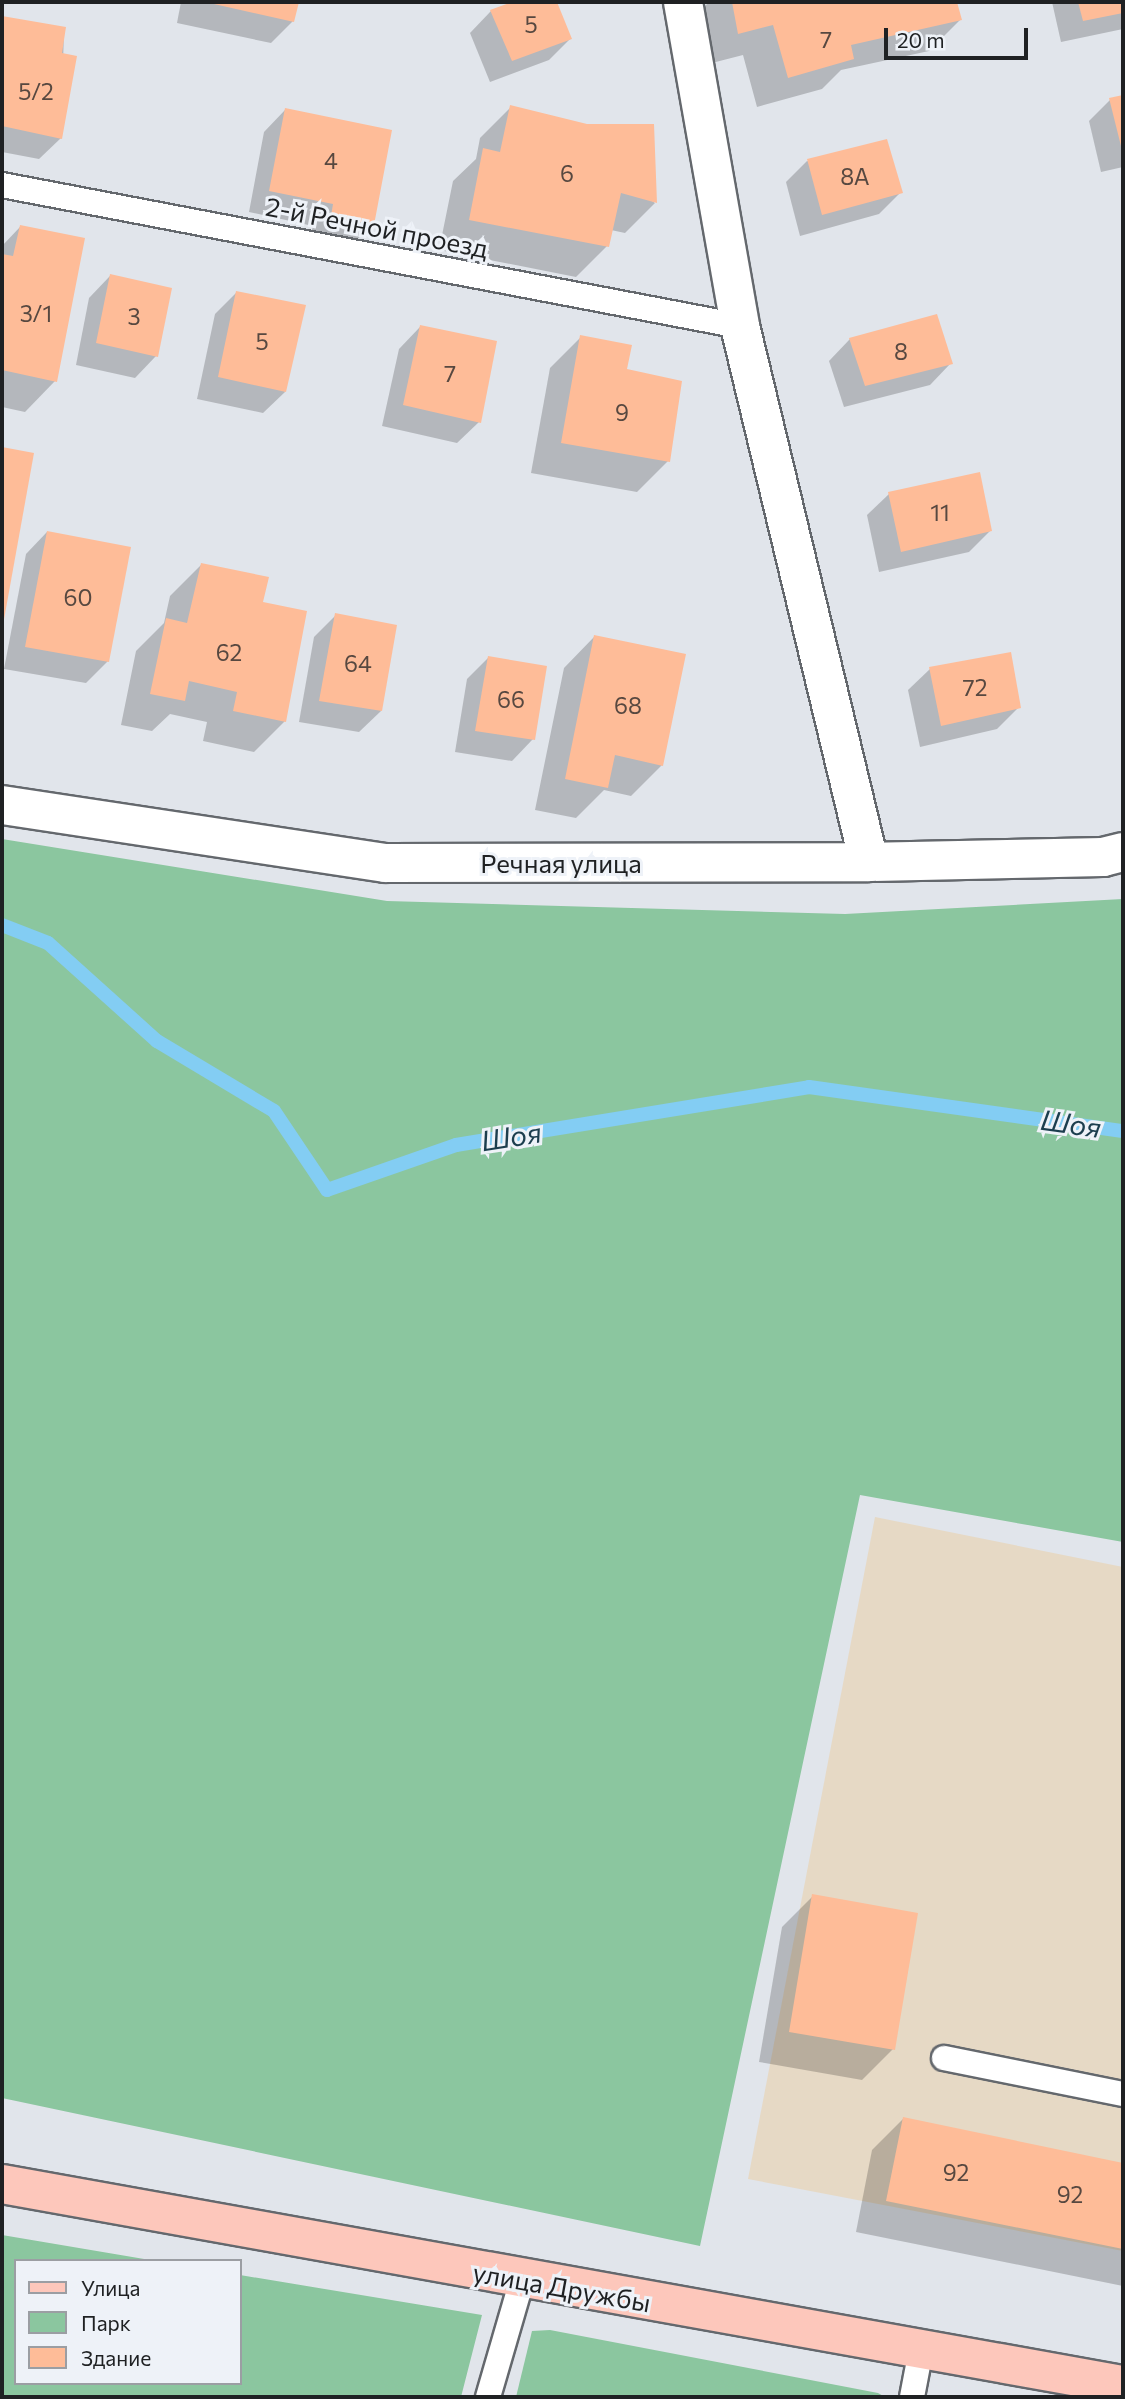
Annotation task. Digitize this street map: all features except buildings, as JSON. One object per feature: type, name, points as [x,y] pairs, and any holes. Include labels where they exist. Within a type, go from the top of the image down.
[{"type":"main road","name":"улица Дружбы","points":[[2,2184],[522,2280],[1123,2385]]},
{"type":"street","points":[[683,2],[740,326],[869,862]]},
{"type":"street","name":"Речная улица","points":[[2,805],[385,863],[869,862],[1103,857],[1123,852]]},
{"type":"lane","name":"2-й Речной проезд","points":[[2,186],[740,326]]},
{"type":"lane","points":[[944,2058],[1123,2094]]},
{"type":"lane","points":[[488,2397],[522,2280]]},
{"type":"lane","points":[[912,2397],[921,2350]]},
{"type":"shaded area","points":[[875,1517],[1123,1567],[1123,2251],[748,2179]]},
{"type":"green space","points":[[2,839],[387,901],[845,914],[1123,899],[1123,1542],[860,1495],[700,2246],[2,2098]]},
{"type":"green space","points":[[2,2235],[144,2259],[14,2259],[14,2385],[242,2385],[242,2275],[482,2315],[461,2397],[2,2397]]},
{"type":"green space","points":[[550,2330],[878,2393],[885,2397],[516,2397],[532,2331]]},
{"type":"waterway","name":"Шоя","points":[[2,925],[48,943],[157,1041],[274,1111],[327,1190],[456,1145],[809,1087],[1123,1131]]}]
